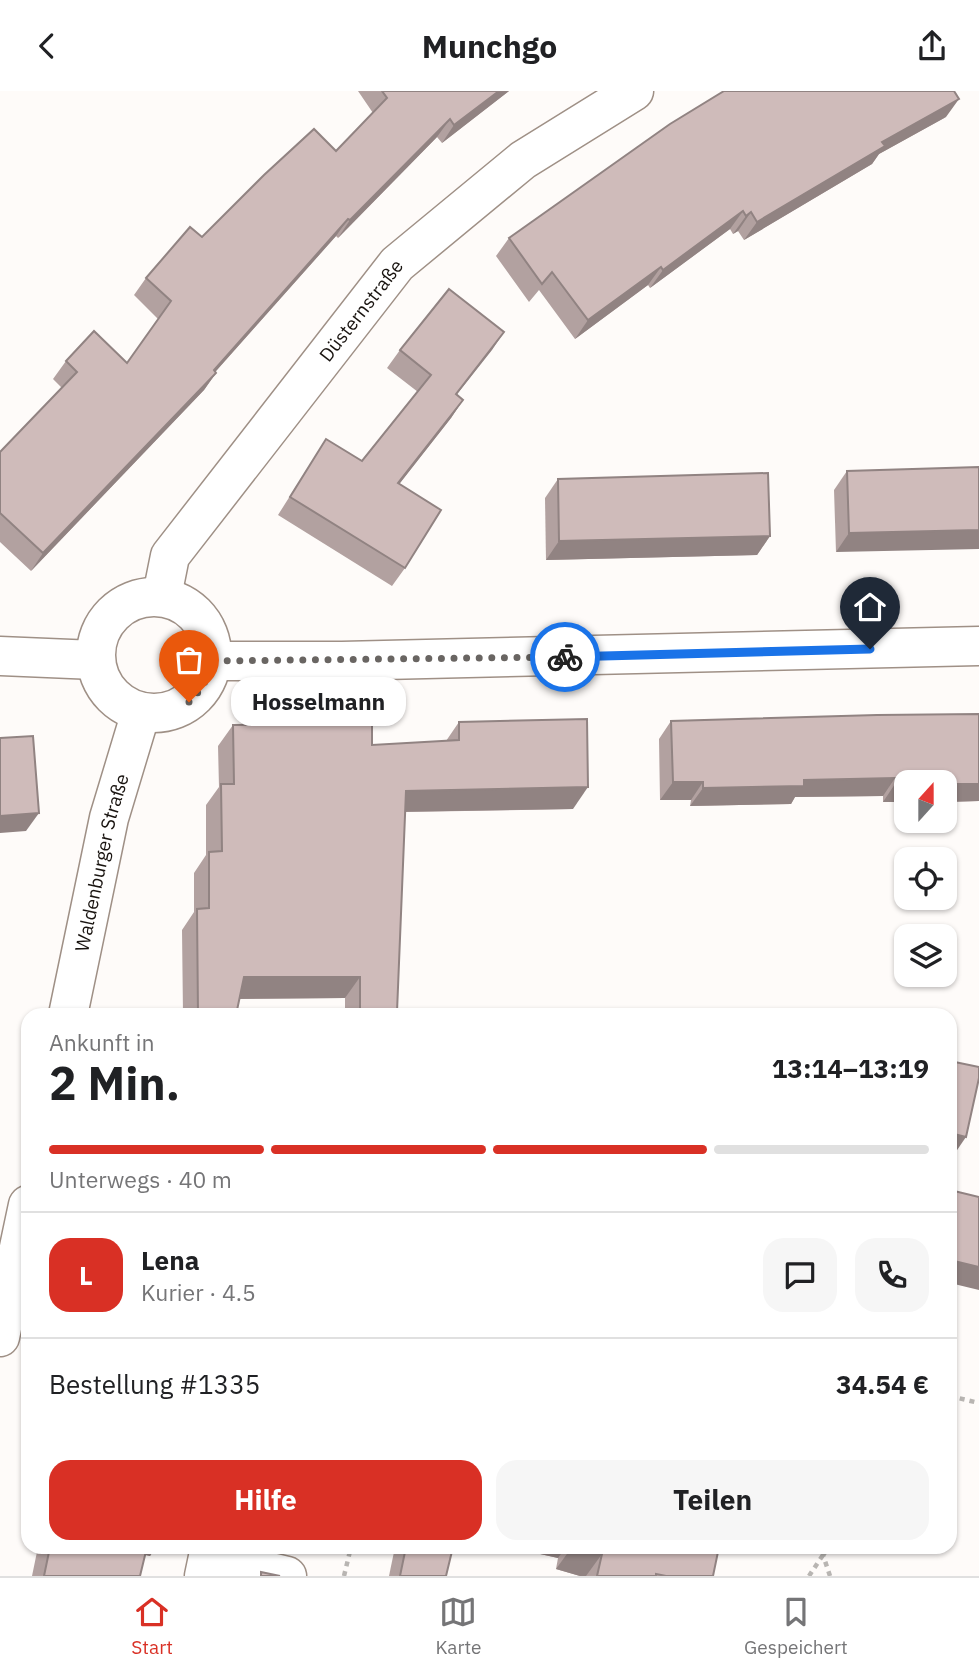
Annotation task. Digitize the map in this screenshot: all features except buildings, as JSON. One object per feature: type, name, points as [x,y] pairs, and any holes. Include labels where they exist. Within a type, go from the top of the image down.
[{"type":"street","name":"Düsternstraße","points":[[162,596],[170,556],[397,264],[523,160],[634,91]]},
{"type":"street","points":[[162,596],[183,603],[200,617],[210,635],[212,661],[208,677],[200,691],[189,702],[160,713],[141,712],[124,705],[111,695],[100,680],[95,660],[99,633],[112,613],[135,598],[162,596]]},
{"type":"street","points":[[212,661],[556,657],[979,646]]},
{"type":"street","points":[[0,656],[95,660]]},
{"type":"street","name":"Waldenburger Straße","points":[[69,1008],[109,818],[141,712]]},
{"type":"street","points":[[0,1337],[21,1238]]},
{"type":"street","points":[[204,1576],[208,1557],[288,1576]]},
{"type":"path","points":[[957,1398],[979,1403]]},
{"type":"path","points":[[345,1576],[350,1554]]},
{"type":"path","points":[[809,1576],[823,1555]]},
{"type":"path","points":[[823,1555],[830,1576]]},
{"type":"way so far","points":[[189,702],[200,691],[208,677],[212,661],[565,657]]},
{"type":"place","name":"Hosselmann","points":[[189,702]]},
{"type":"route","points":[[565,657],[870,649]]}]
